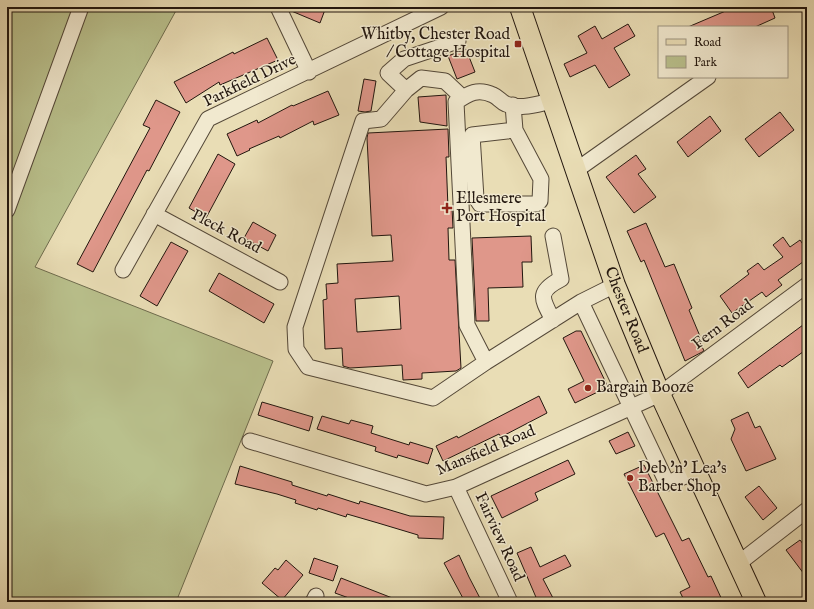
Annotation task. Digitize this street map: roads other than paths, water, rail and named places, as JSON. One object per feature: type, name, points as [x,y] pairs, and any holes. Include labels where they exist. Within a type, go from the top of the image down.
[{"type":"main road","name":"Chester Road","points":[[520,7],[615,285],[660,394],[756,602]]},
{"type":"street","points":[[7,210],[81,7]]},
{"type":"street","points":[[278,7],[309,72]]},
{"type":"street","name":"Parkfield Drive","points":[[123,270],[208,119],[309,72],[441,7]]},
{"type":"street","points":[[406,90],[388,73],[404,59],[458,41]]},
{"type":"street","points":[[462,97],[445,81],[421,78],[406,90],[381,119],[363,121],[295,326],[296,349],[308,367],[433,398],[486,362],[581,302],[615,285]]},
{"type":"street","points":[[575,171],[707,78]]},
{"type":"street","points":[[486,362],[467,325],[456,102],[470,92],[480,92],[493,95],[506,104],[527,107],[552,101]]},
{"type":"street","points":[[513,105],[515,130],[541,179],[540,200],[536,204],[480,204],[476,198],[472,135],[515,130]]},
{"type":"street","name":"Pleck Road","points":[[154,214],[280,282]]},
{"type":"street","points":[[553,236],[561,279],[552,284],[544,292],[542,299],[553,320]]},
{"type":"street","name":"Fern Road","points":[[660,394],[807,285]]},
{"type":"street","points":[[581,302],[667,483],[696,472]]},
{"type":"street","name":"Mansfield Road","points":[[250,441],[426,494],[456,487],[660,394]]},
{"type":"street","name":"Fairview Road","points":[[456,487],[510,602]]},
{"type":"street","points":[[739,563],[807,510]]},
{"type":"place","name":"Whitby, Chester Road / Cottage Hospital","points":[[518,44]]},
{"type":"place","name":"Ellesmere Port Hospital","points":[[447,208]]},
{"type":"place","name":"Bargain Booze","points":[[588,388]]},
{"type":"place","name":"Deb 'n' Lea's Barber Shop","points":[[630,478]]}]
